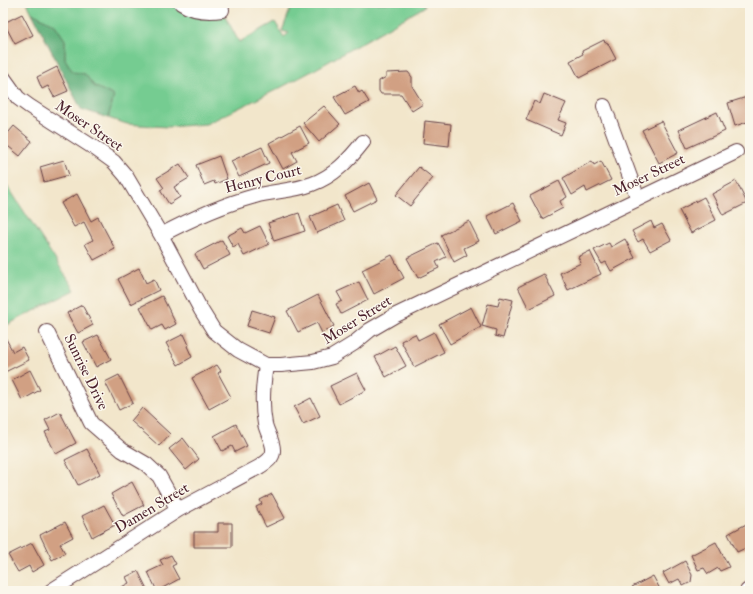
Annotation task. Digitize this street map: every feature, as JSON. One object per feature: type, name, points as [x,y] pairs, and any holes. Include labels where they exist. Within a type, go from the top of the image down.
[{"type":"street","points":[[181,3],[192,9],[214,11],[222,10]]},
{"type":"street","name":"Moser Street","points":[[3,77],[18,98],[23,102],[114,162],[126,176],[161,235],[201,310],[214,331],[238,350],[266,365],[313,362],[332,357],[353,344],[370,330],[394,316],[736,152]]},
{"type":"street","points":[[604,106],[638,199]]},
{"type":"street","name":"Henry Court","points":[[161,235],[190,220],[227,205],[255,196],[312,184],[335,172],[351,158],[363,142]]},
{"type":"street","name":"Sunrise Drive","points":[[47,332],[91,423],[122,450],[146,464],[160,476],[178,510]]},
{"type":"street","name":"Damen Street","points":[[51,591],[178,510],[259,467],[272,457],[273,450],[266,428],[262,400],[262,386],[266,365]]},
{"type":"street","points":[[746,591],[750,589]]},
{"type":"green space","points":[[27,3],[181,3],[222,10],[239,42],[275,22],[284,37],[289,33],[282,31],[290,10],[298,3],[425,3],[424,7],[314,70],[206,124],[167,127],[127,124],[108,118],[114,96],[94,86],[85,74],[73,72],[65,59],[65,40],[55,25],[32,13]]},
{"type":"green space","points":[[32,13],[55,25],[65,40],[65,59],[73,72],[85,74],[94,86],[114,96],[108,118],[81,109]]},
{"type":"green space","points":[[3,179],[75,290],[3,327]]},
{"type":"building","points":[[22,14],[33,35],[15,44],[4,23]]},
{"type":"building","points":[[604,40],[605,43],[607,42],[616,59],[579,78],[570,61],[583,54],[582,51]]},
{"type":"building","points":[[57,67],[68,91],[54,97],[48,86],[42,89],[37,77]]},
{"type":"building","points":[[408,72],[412,77],[412,86],[423,104],[412,111],[401,94],[381,94],[379,91],[379,81],[386,77],[386,73]]},
{"type":"building","points":[[355,86],[359,93],[362,91],[369,102],[345,115],[334,97]]},
{"type":"building","points":[[544,94],[566,103],[558,120],[566,123],[561,135],[526,120],[534,101],[540,104]]},
{"type":"building","points":[[750,96],[750,121],[735,126],[728,103]]},
{"type":"building","points":[[324,106],[340,124],[319,142],[303,123]]},
{"type":"building","points":[[717,112],[725,131],[687,148],[679,130]]},
{"type":"building","points":[[425,121],[451,124],[449,146],[423,143]]},
{"type":"building","points":[[661,121],[678,153],[659,163],[642,130]]},
{"type":"building","points":[[14,126],[32,141],[20,156],[3,142],[3,139]]},
{"type":"building","points":[[300,126],[309,143],[292,152],[297,161],[283,169],[269,143]]},
{"type":"building","points":[[262,147],[269,163],[239,177],[231,161]]},
{"type":"building","points":[[219,156],[227,179],[215,184],[214,181],[204,185],[196,165]]},
{"type":"building","points":[[64,160],[69,175],[44,182],[40,167]]},
{"type":"building","points":[[592,161],[594,165],[601,161],[611,180],[587,192],[585,187],[572,195],[563,178]]},
{"type":"building","points":[[180,164],[189,178],[174,187],[180,197],[169,204],[160,190],[164,188],[157,178]]},
{"type":"building","points":[[419,167],[433,178],[410,206],[396,195]]},
{"type":"building","points":[[559,181],[567,197],[560,201],[563,208],[542,219],[530,196]]},
{"type":"building","points":[[736,181],[747,203],[723,215],[712,194]]},
{"type":"building","points":[[369,183],[377,199],[353,211],[345,196]]},
{"type":"building","points":[[77,194],[91,221],[98,217],[115,249],[94,260],[85,244],[93,240],[84,222],[74,227],[61,203]]},
{"type":"building","points":[[704,197],[716,220],[691,233],[679,210]]},
{"type":"building","points":[[513,203],[522,221],[496,234],[487,216]]},
{"type":"building","points":[[337,205],[344,221],[317,233],[310,217]]},
{"type":"building","points":[[299,213],[305,231],[274,241],[268,223]]},
{"type":"building","points":[[469,221],[479,241],[464,248],[467,255],[454,262],[441,235]]},
{"type":"building","points":[[651,221],[654,228],[662,224],[671,240],[650,251],[643,239],[638,242],[632,231]]},
{"type":"building","points":[[260,226],[269,244],[244,256],[238,244],[233,247],[227,236],[242,228],[245,233]]},
{"type":"building","points":[[625,239],[635,258],[611,271],[606,262],[602,264],[594,250],[609,243],[611,247]]},
{"type":"building","points":[[222,240],[230,255],[203,269],[195,254]]},
{"type":"building","points":[[438,243],[446,257],[436,262],[439,268],[418,278],[407,258]]},
{"type":"building","points":[[590,251],[601,274],[568,290],[560,273],[581,263],[578,257]]},
{"type":"building","points":[[392,255],[404,278],[374,294],[362,270]]},
{"type":"building","points":[[139,268],[146,283],[154,279],[159,290],[131,304],[118,279]]},
{"type":"building","points":[[544,274],[555,296],[529,309],[518,287]]},
{"type":"building","points":[[359,282],[368,300],[341,314],[336,304],[342,301],[337,292]]},
{"type":"building","points":[[318,295],[334,326],[322,333],[317,323],[298,332],[287,311]]},
{"type":"building","points":[[162,296],[176,324],[165,330],[162,325],[152,330],[140,307]]},
{"type":"building","points":[[500,297],[513,300],[503,338],[495,336],[496,330],[482,326],[488,304],[498,306]]},
{"type":"building","points":[[82,305],[93,325],[78,333],[67,313]]},
{"type":"building","points":[[471,307],[481,327],[450,344],[439,324]]},
{"type":"building","points":[[252,310],[275,317],[269,333],[247,326]]},
{"type":"building","points":[[434,332],[444,352],[414,367],[401,341],[415,334],[418,340]]},
{"type":"building","points":[[184,334],[192,357],[178,365],[166,343]]},
{"type":"building","points":[[4,335],[13,352],[22,347],[29,360],[3,373],[3,336]]},
{"type":"building","points":[[98,335],[111,359],[96,367],[83,342]]},
{"type":"building","points":[[395,346],[406,366],[386,377],[375,357]]},
{"type":"building","points":[[217,365],[221,371],[218,373],[231,397],[209,409],[192,378]]},
{"type":"building","points":[[30,370],[40,390],[22,400],[12,380]]},
{"type":"building","points":[[357,373],[366,390],[339,404],[330,386]]},
{"type":"building","points":[[119,375],[133,403],[119,410],[105,382]]},
{"type":"building","points":[[311,398],[320,416],[303,424],[294,407]]},
{"type":"building","points":[[142,408],[170,434],[159,446],[131,421]]},
{"type":"building","points":[[60,412],[76,443],[56,454],[45,432],[50,430],[45,420]]},
{"type":"building","points":[[236,424],[247,446],[235,452],[232,446],[222,451],[214,436]]},
{"type":"building","points":[[183,438],[199,459],[186,470],[169,449]]},
{"type":"building","points":[[87,449],[100,474],[78,485],[65,460]]},
{"type":"building","points":[[132,482],[144,505],[123,516],[111,494]]},
{"type":"building","points":[[272,494],[285,518],[266,527],[256,507],[262,504],[260,500]]},
{"type":"building","points":[[104,505],[115,525],[92,537],[82,516]]},
{"type":"building","points":[[65,522],[73,537],[60,544],[65,553],[52,560],[40,535]]},
{"type":"building","points":[[750,522],[750,546],[737,552],[728,534]]},
{"type":"building","points":[[218,523],[232,523],[232,547],[194,547],[194,532],[218,532]]},
{"type":"building","points":[[716,542],[729,567],[720,571],[718,568],[708,574],[704,568],[698,570],[691,555]]},
{"type":"building","points":[[32,543],[44,565],[32,572],[29,566],[18,572],[8,555]]},
{"type":"building","points":[[171,555],[176,564],[172,566],[179,579],[157,591],[148,572],[163,565],[160,560]]},
{"type":"building","points":[[685,561],[692,575],[691,582],[683,586],[679,579],[669,584],[663,573]]},
{"type":"building","points":[[138,571],[148,591],[116,590],[129,583],[126,577]]},
{"type":"building","points":[[653,576],[661,591],[634,591],[632,587]]}]
